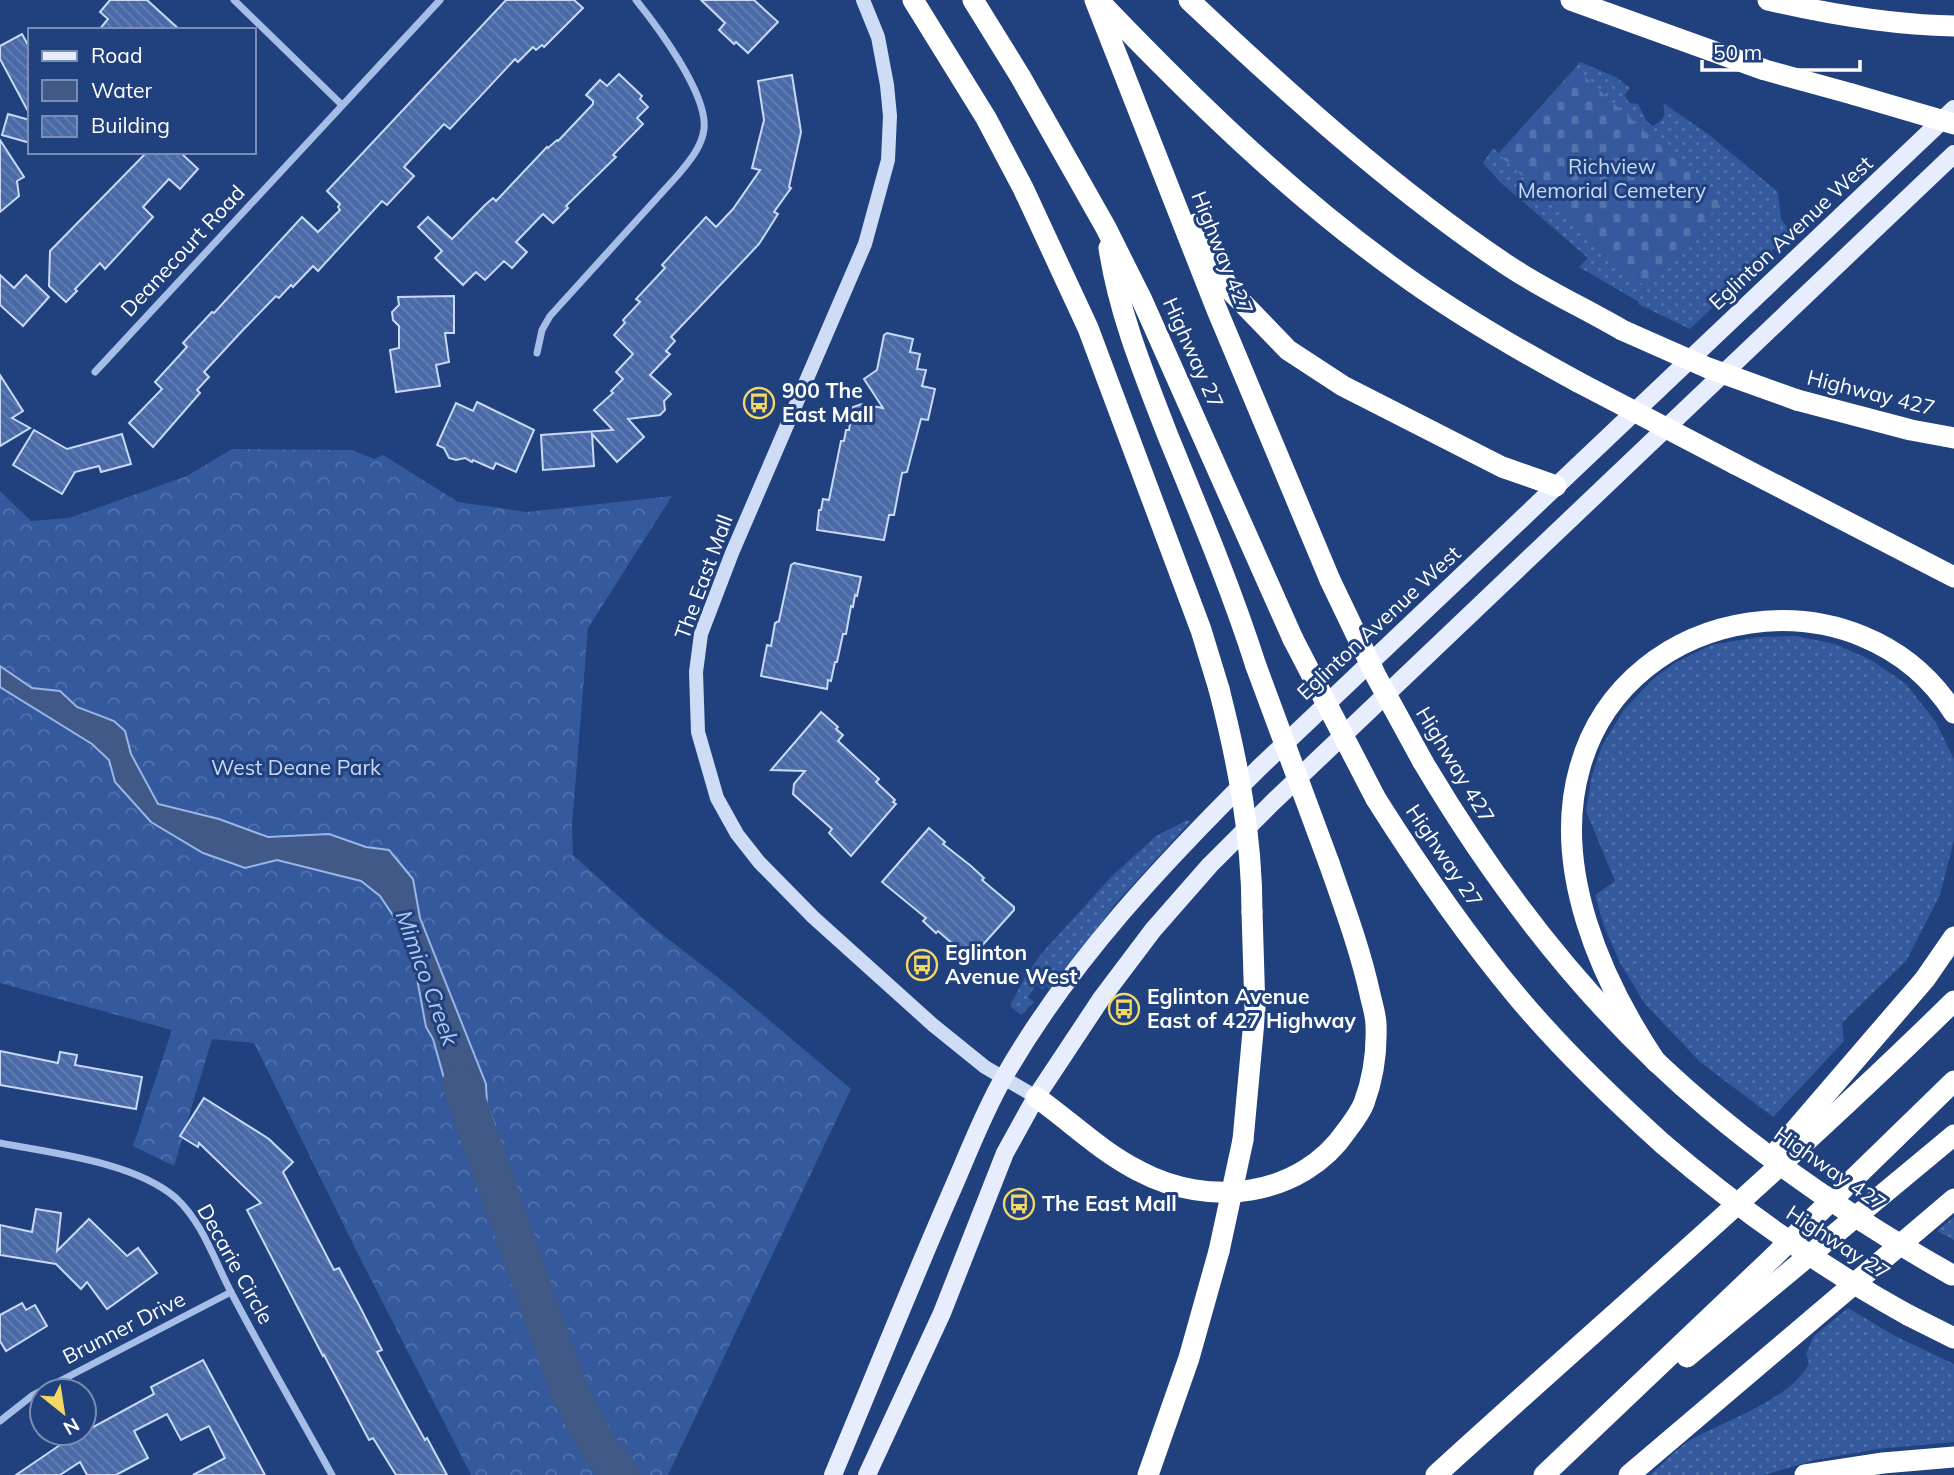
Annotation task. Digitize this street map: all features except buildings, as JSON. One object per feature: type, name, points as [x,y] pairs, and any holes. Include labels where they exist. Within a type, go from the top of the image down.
[{"type":"highway","points":[[913,0],[986,118],[1023,188],[1088,328],[1201,630],[1236,755],[1252,869],[1255,1010],[1243,1140],[1219,1251],[1189,1358],[1148,1475]]},
{"type":"highway","name":"Highway 27","points":[[973,0],[1020,76],[1106,228],[1142,300],[1293,639],[1376,799],[1451,912],[1517,997],[1587,1072],[1663,1144],[1715,1187],[1808,1254],[1908,1315],[1954,1338]]},
{"type":"highway","points":[[1097,0],[1140,113],[1229,289],[1288,350],[1343,386],[1502,467],[1556,486]]},
{"type":"highway","points":[[1097,0],[1220,123],[1305,198],[1396,271],[1468,319],[1578,382],[1954,577]]},
{"type":"highway","name":"Highway 427","points":[[1189,0],[1351,148],[1427,209],[1510,267],[1622,330],[1708,368],[1797,400],[1912,430],[1954,438]]},
{"type":"highway","points":[[1571,0],[1765,70],[1954,124]]},
{"type":"highway","points":[[1768,0],[1800,8],[1925,25],[1954,26]]},
{"type":"highway","name":"Highway 427","points":[[1140,113],[1237,359],[1330,580],[1381,685],[1461,826],[1537,932],[1589,994],[1656,1062],[1708,1108],[1795,1177],[1953,1276]]},
{"type":"highway","points":[[1036,1097],[1138,1171],[1179,1187],[1244,1193],[1288,1180],[1317,1163],[1340,1141],[1363,1106],[1374,1068],[1377,1023],[1366,975],[1329,863],[1241,620],[1137,358],[1115,286],[1106,228]]},
{"type":"highway","points":[[1656,1062],[1625,1012],[1601,962],[1583,907],[1575,866],[1573,815],[1579,769],[1595,728],[1619,692],[1649,666],[1687,642],[1729,626],[1774,620],[1810,622],[1863,635],[1883,645],[1909,664],[1938,691],[1954,713]]},
{"type":"highway","points":[[1713,1224],[1925,979],[1954,937]]},
{"type":"highway","points":[[1436,1475],[1827,1123],[1954,1002]]},
{"type":"highway","points":[[1544,1475],[1954,1081]]},
{"type":"highway","points":[[1560,1460],[1954,1135]]},
{"type":"highway","points":[[1629,1475],[1954,1199]]},
{"type":"highway","points":[[1805,1475],[1883,1463],[1954,1457]]},
{"type":"main road","name":"The East Mall","points":[[863,0],[878,37],[887,85],[890,116],[888,160],[865,244],[732,552],[701,634],[696,672],[698,732],[717,798],[737,834],[759,862],[813,917],[933,1025],[985,1068],[1036,1097]]},
{"type":"main road","name":"Eglinton Avenue West","points":[[833,1475],[908,1292],[1003,1078],[1033,1031],[1098,941],[1169,859],[1259,768],[1954,109]]},
{"type":"main road","points":[[867,1475],[942,1312],[1005,1153],[1036,1097],[1101,999],[1153,930],[1210,865],[1312,764],[1954,154]]},
{"type":"street","points":[[234,0],[341,104]]},
{"type":"street","name":"Deanecourt Road","points":[[95,372],[440,0]]},
{"type":"street","points":[[537,353],[542,330],[550,316],[692,158],[704,128],[702,111],[692,86],[660,30],[636,0]]},
{"type":"street","name":"Decarie Circle","points":[[0,1143],[102,1163],[129,1173],[175,1198],[194,1219],[332,1475]]},
{"type":"street","name":"Brunner Drive","points":[[0,1421],[33,1395],[231,1292]]},
{"type":"green space","points":[[1580,62],[1616,77],[1630,88],[1625,95],[1629,103],[1638,104],[1647,122],[1653,126],[1664,117],[1663,103],[1708,134],[1778,192],[1781,219],[1791,232],[1690,329],[1638,304],[1639,302],[1579,267],[1588,258],[1500,182],[1483,163],[1493,148],[1646,286],[1575,68]]},
{"type":"green space","name":"Richview Memorial Cemetery","points":[[1575,68],[1722,202],[1645,287],[1498,154]]},
{"type":"green space","name":"West Deane Park","points":[[232,449],[352,450],[374,459],[383,455],[458,502],[527,512],[672,496],[588,628],[572,825],[573,855],[653,927],[730,987],[851,1089],[668,1475],[471,1475],[254,1043],[212,1039],[174,1166],[133,1146],[172,1030],[0,983],[0,491],[31,521],[69,518],[187,476]]},
{"type":"green space","points":[[1796,636],[1835,644],[1871,660],[1906,684],[1935,721],[1954,759],[1954,840],[1940,895],[1906,961],[1842,1023],[1844,1041],[1773,1117],[1700,1062],[1645,1004],[1620,963],[1604,926],[1595,895],[1615,881],[1586,811],[1592,775],[1602,746],[1623,711],[1652,680],[1675,663],[1711,645],[1759,637]]},
{"type":"green space","points":[[1187,820],[1191,821],[1117,902],[1050,989],[1046,986],[1043,990],[1036,985],[1028,997],[1034,1002],[1021,1015],[1010,1006],[1026,975],[1042,953],[1112,876],[1156,836]]},
{"type":"green space","points":[[1954,1217],[1954,1240],[1937,1231]]},
{"type":"green space","points":[[1848,1308],[1895,1336],[1954,1364],[1954,1442],[1878,1449],[1815,1460],[1764,1475],[1650,1475],[1690,1440],[1759,1406],[1790,1387],[1809,1363],[1806,1354],[1814,1336]]},
{"type":"water","points":[[0,666],[32,688],[60,691],[77,707],[114,721],[125,731],[131,754],[158,804],[219,819],[268,837],[329,834],[366,847],[389,850],[413,879],[420,918],[486,1084],[487,1105],[495,1125],[472,1138],[447,1089],[433,1039],[426,1027],[410,941],[380,896],[361,881],[277,860],[245,868],[203,853],[151,822],[115,782],[109,760],[92,744],[0,687]]},
{"type":"waterway","name":"Mimico Creek","points":[[461,1084],[568,1388],[596,1443],[621,1475]]},
{"type":"place","name":"900 The East Mall","points":[[759,403]]},
{"type":"place","name":"Eglinton Avenue West","points":[[922,965]]},
{"type":"place","name":"Eglinton Avenue East of 427 Highway","points":[[1124,1009]]},
{"type":"place","name":"The East Mall","points":[[1019,1204]]}]
